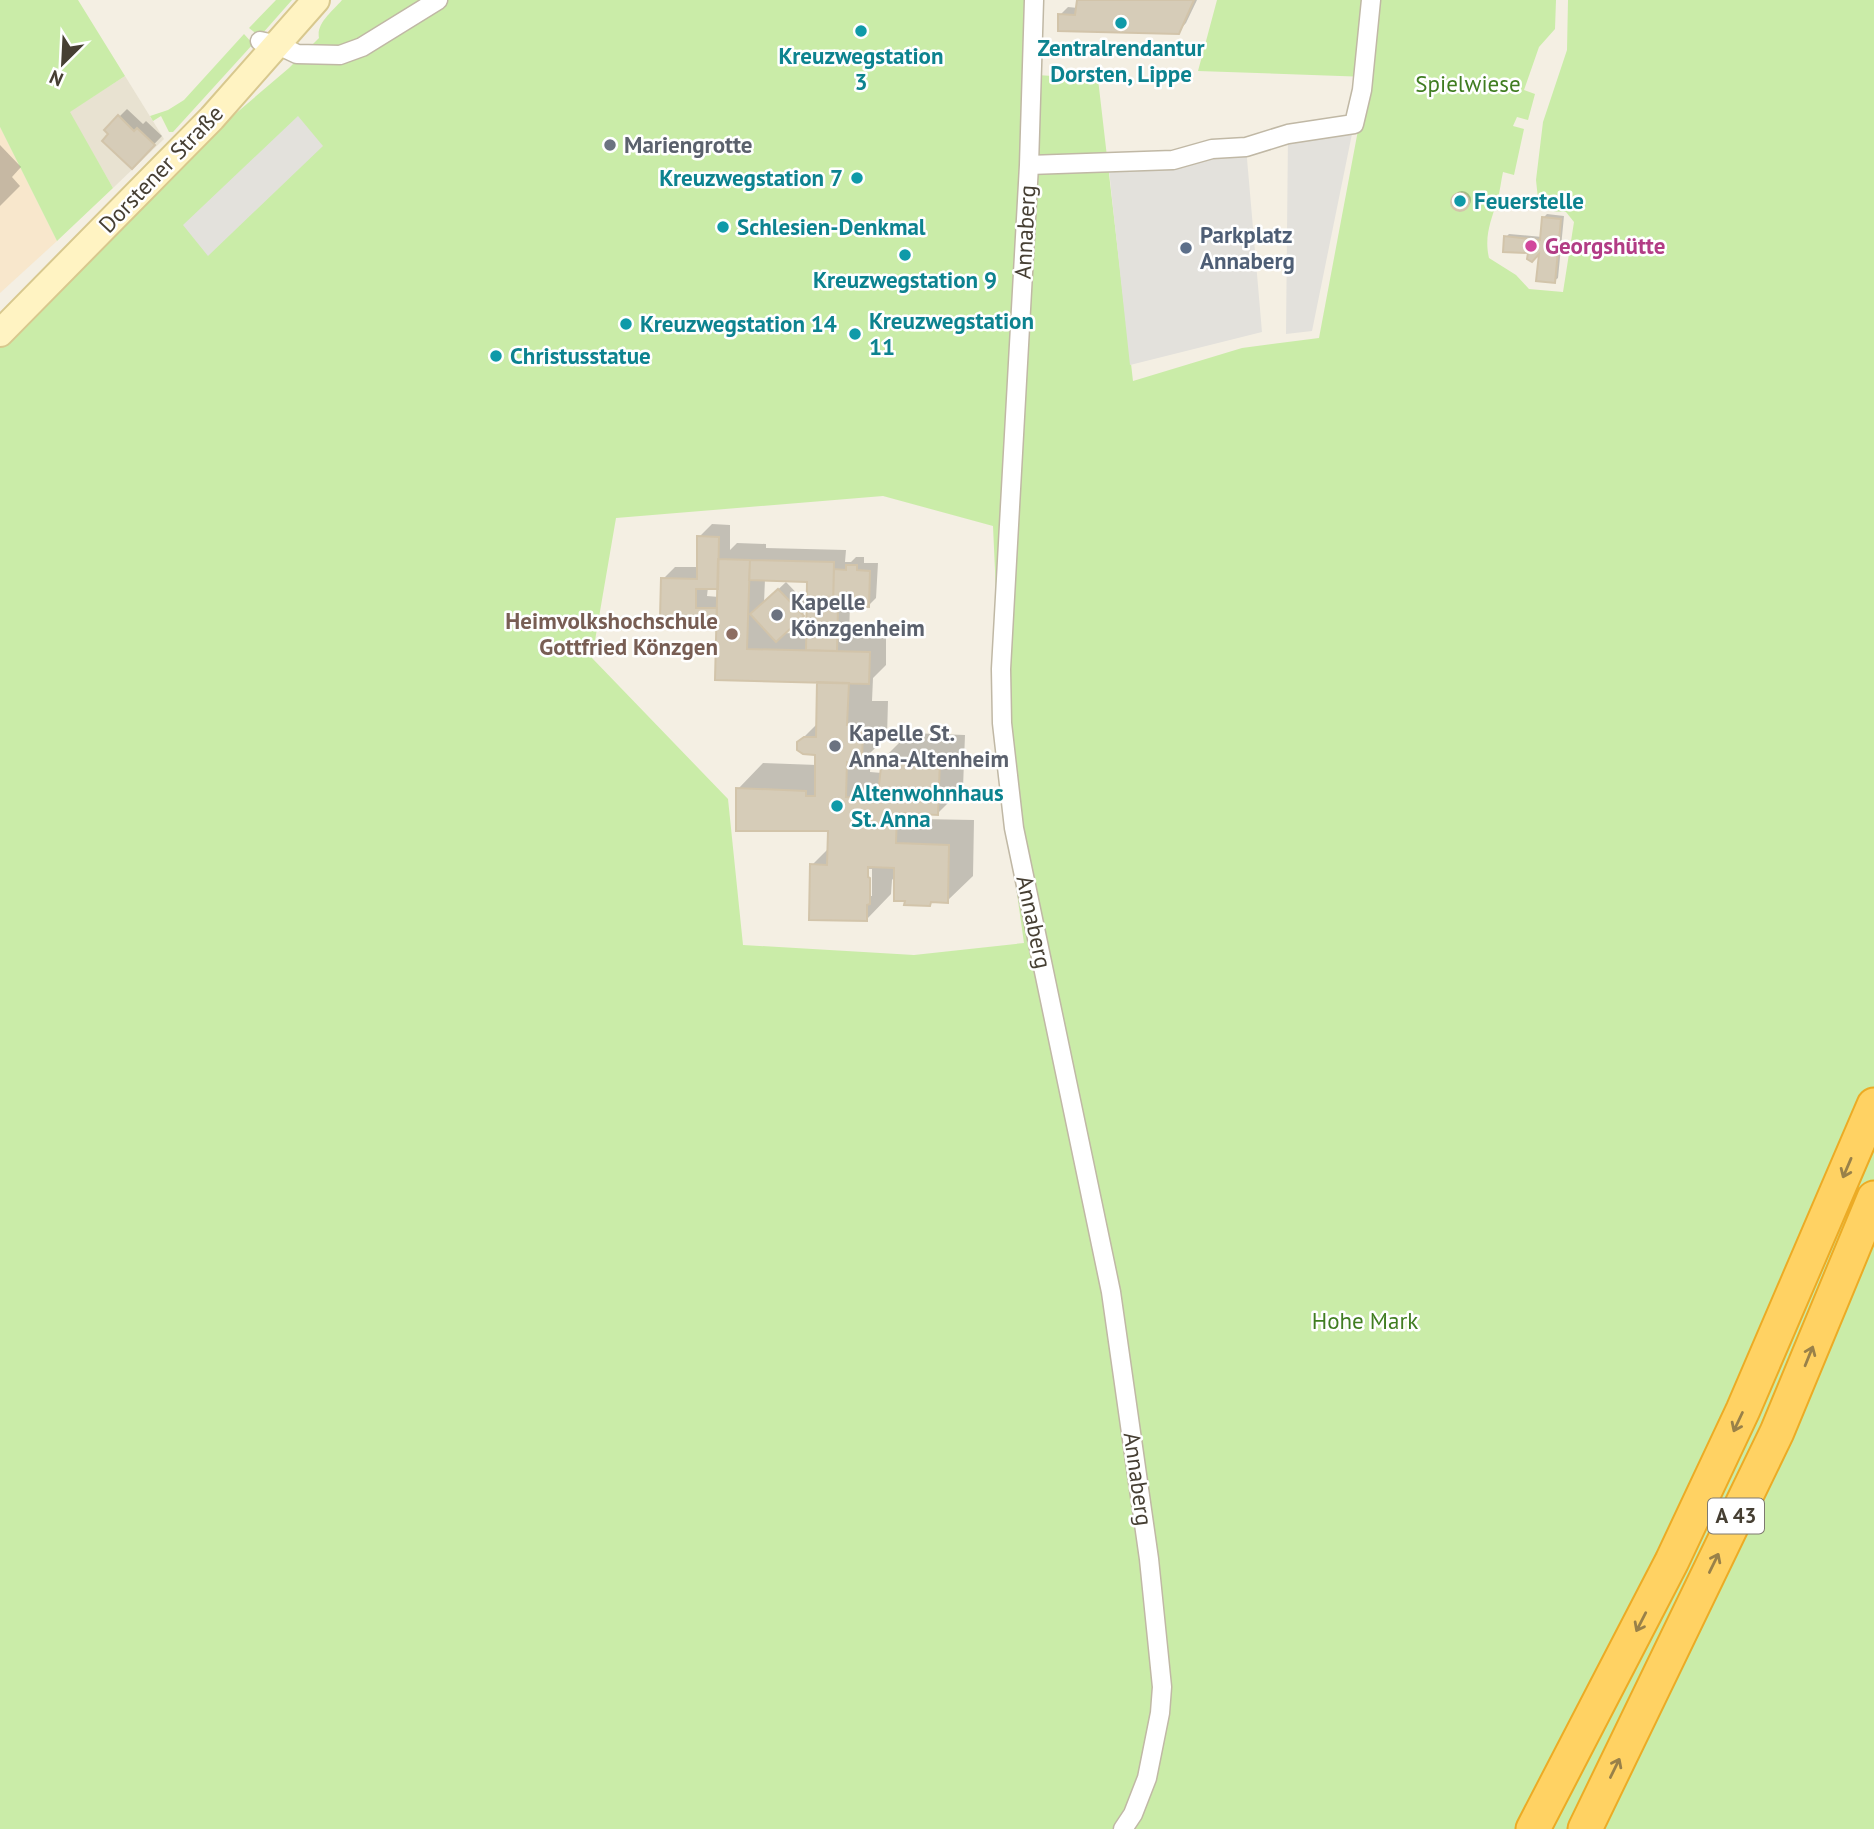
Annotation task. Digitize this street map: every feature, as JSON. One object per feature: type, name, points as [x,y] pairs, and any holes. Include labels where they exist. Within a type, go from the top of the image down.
[{"type":"highway","name":"A 43","points":[[1533,1829],[1672,1561],[1743,1410],[1874,1105]]},
{"type":"highway","name":"A 43","points":[[1585,1829],[1777,1432],[1874,1198]]},
{"type":"main road","name":"Dorstener Straße","points":[[0,333],[145,187],[269,43],[316,0]]},
{"type":"street","points":[[269,43],[297,54],[340,55],[362,47],[438,0]]},
{"type":"street","name":"Annaberg","points":[[1034,0],[1029,165],[1001,669],[1002,723],[1014,828],[1111,1292],[1149,1559],[1162,1687],[1160,1713],[1147,1778],[1133,1814],[1123,1829]]},
{"type":"street","points":[[1029,165],[1173,160],[1212,149],[1246,146],[1288,134],[1354,124],[1362,90],[1371,0]]},
{"type":"shaded area","points":[[125,76],[164,139],[113,188],[69,112]]},
{"type":"shaded area","points":[[298,116],[323,146],[208,256],[183,225]]},
{"type":"shaded area","points":[[1354,124],[1312,331],[1286,334],[1288,134]]},
{"type":"shaded area","points":[[0,127],[57,241],[0,293]]},
{"type":"shaded area","name":"Parkplatz Annaberg","points":[[1246,147],[1262,332],[1130,365],[1108,161]]},
{"type":"green space","points":[[0,0],[78,0],[125,76],[70,112],[113,188],[57,241],[0,127]]},
{"type":"green space","points":[[276,0],[292,0],[262,34],[258,35],[249,28]]},
{"type":"green space","name":"Hohe Mark","points":[[342,0],[1027,0],[1022,74],[1098,79],[1133,381],[1242,348],[1319,338],[1368,77],[1198,71],[1217,0],[1556,0],[1555,29],[1539,47],[1524,90],[1535,94],[1528,120],[1517,117],[1513,126],[1524,129],[1514,175],[1503,172],[1487,243],[1489,258],[1516,275],[1529,289],[1563,292],[1574,222],[1566,212],[1550,211],[1538,199],[1536,180],[1543,122],[1567,50],[1568,0],[1874,0],[1874,1829],[0,1829],[0,333],[126,207],[289,68],[319,38],[323,22]],"holes":[[[883,496],[993,526],[1006,816],[1024,943],[914,955],[743,945],[728,799],[592,658],[616,518]]]},
{"type":"green space","points":[[244,34],[253,44],[173,132],[169,132],[161,116],[153,121],[150,116],[168,110],[184,100]]},
{"type":"building","name":"Zentralrendantur Dorsten, Lippe","points":[[1077,0],[1194,0],[1179,34],[1058,31],[1058,14],[1075,15]]},
{"type":"building","points":[[118,115],[134,131],[137,128],[155,145],[132,169],[102,141],[108,134],[104,130]]},
{"type":"building","name":"Feuerstelle","points":[[1460,193],[1466,196],[1469,202],[1466,208],[1460,211],[1454,208],[1451,202],[1454,196]]},
{"type":"building","name":"Georgshütte","points":[[1542,217],[1561,219],[1555,283],[1536,281],[1539,254],[1532,262],[1527,259],[1528,253],[1503,252],[1504,236],[1540,240]]},
{"type":"building","points":[[697,536],[719,537],[718,589],[696,589],[696,608],[717,608],[717,619],[660,618],[661,578],[697,579]]},
{"type":"building","name":"Heimvolkshochschule Gottfried Könzgen","points":[[718,559],[750,560],[747,649],[870,652],[869,684],[715,680]]},
{"type":"building","points":[[750,560],[834,562],[833,606],[838,606],[837,651],[806,650],[807,582],[749,580]]},
{"type":"building","points":[[846,565],[857,565],[857,570],[870,571],[869,607],[833,606],[834,569],[846,570]]},
{"type":"building","name":"Kapelle Könzgenheim","points":[[778,589],[804,616],[776,642],[750,614]]},
{"type":"building","name":"Altenwohnhaus St. Anna","points":[[817,682],[849,683],[847,725],[863,725],[862,764],[847,762],[846,797],[881,798],[878,794],[882,758],[940,759],[938,815],[897,813],[896,843],[949,845],[948,903],[931,902],[930,906],[904,905],[905,901],[894,901],[894,868],[868,867],[870,904],[867,905],[867,921],[809,920],[810,864],[827,865],[828,831],[736,831],[736,788],[806,791],[806,796],[815,796],[815,755],[803,754],[797,750],[797,742],[804,737],[816,737]]},
{"type":"place","name":"Zentralrendantur Dorsten, Lippe","points":[[1121,23]]},
{"type":"place","name":"Kreuzwegstation 3","points":[[861,31]]},
{"type":"place","name":"Mariengrotte","points":[[610,145]]},
{"type":"place","name":"Kreuzwegstation 7","points":[[857,178]]},
{"type":"place","name":"Feuerstelle","points":[[1460,201]]},
{"type":"place","name":"Schlesien-Denkmal","points":[[723,227]]},
{"type":"place","name":"Georgshütte","points":[[1531,246]]},
{"type":"place","name":"Parkplatz Annaberg","points":[[1186,248]]},
{"type":"place","name":"Kreuzwegstation 9","points":[[905,255]]},
{"type":"place","name":"Kreuzwegstation 14","points":[[626,324]]},
{"type":"place","name":"Kreuzwegstation 11","points":[[855,334]]},
{"type":"place","name":"Christusstatue","points":[[496,356]]},
{"type":"place","name":"Kapelle Könzgenheim","points":[[777,615]]},
{"type":"place","name":"Heimvolkshochschule Gottfried Könzgen","points":[[732,634]]},
{"type":"place","name":"Kapelle St. Anna-Altenheim","points":[[835,746]]},
{"type":"place","name":"Altenwohnhaus St. Anna","points":[[837,806]]},
{"type":"park label","name":"Spielwiese","points":[[1468,84]]}]
